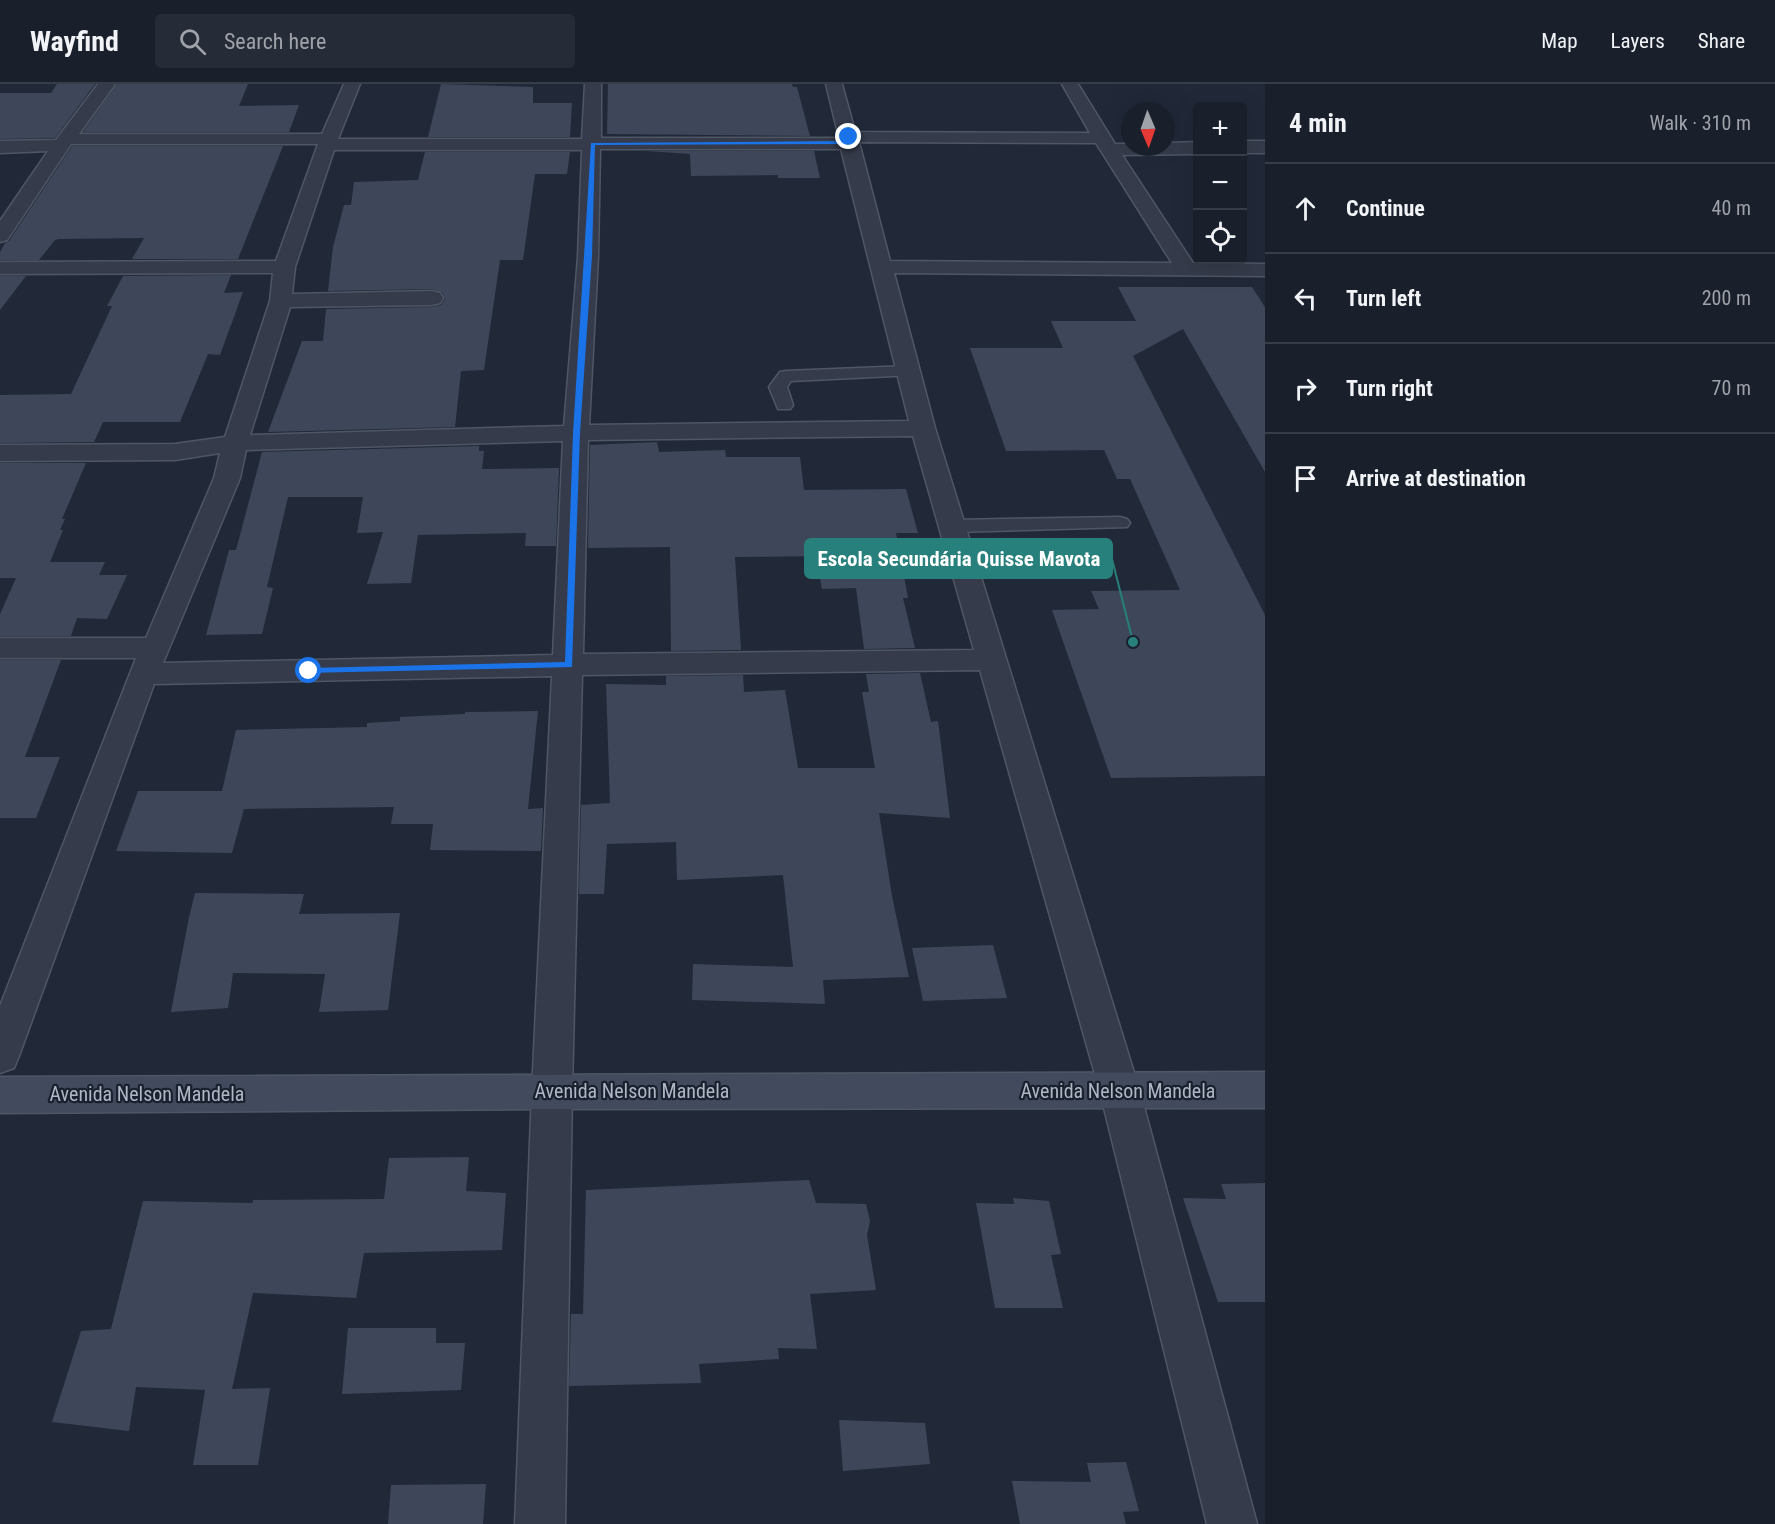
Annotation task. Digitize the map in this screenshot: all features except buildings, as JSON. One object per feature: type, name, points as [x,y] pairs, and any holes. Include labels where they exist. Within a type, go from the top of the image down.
[{"type":"street","points":[[0,236],[63,142],[107,84]]},
{"type":"street","points":[[0,1056],[142,674],[156,648],[227,478],[235,443],[281,301],[284,267],[352,84]]},
{"type":"street","points":[[540,1524],[552,1091],[576,433],[588,256],[593,84]]},
{"type":"street","points":[[834,84],[923,428],[1120,1092],[1232,1524]]},
{"type":"street","points":[[1070,84],[1187,270]]},
{"type":"street","points":[[0,147],[63,142],[592,144],[849,140],[1106,144],[1193,148]]},
{"type":"street","points":[[1247,147],[1265,147]]},
{"type":"street","points":[[0,268],[284,267]]},
{"type":"street","points":[[881,267],[1265,270]]},
{"type":"street","points":[[281,301],[432,298]]},
{"type":"street","points":[[0,453],[175,452],[235,443],[576,433],[923,428]]},
{"type":"street","points":[[0,648],[156,648]]},
{"type":"street","points":[[142,674],[569,665],[992,660]]},
{"type":"street","name":"Avenida Nelson Mandela","points":[[0,1095],[552,1091],[1265,1090]]},
{"type":"lane","points":[[784,405],[778,387],[786,376],[908,371]]},
{"type":"lane","points":[[953,526],[1120,523]]},
{"type":"place","name":"Escola Secundária Quisse Mavota","points":[[1133,642]]},
{"type":"route","points":[[309,671],[569,665],[576,433],[588,256],[592,144],[850,143],[849,137]]}]
